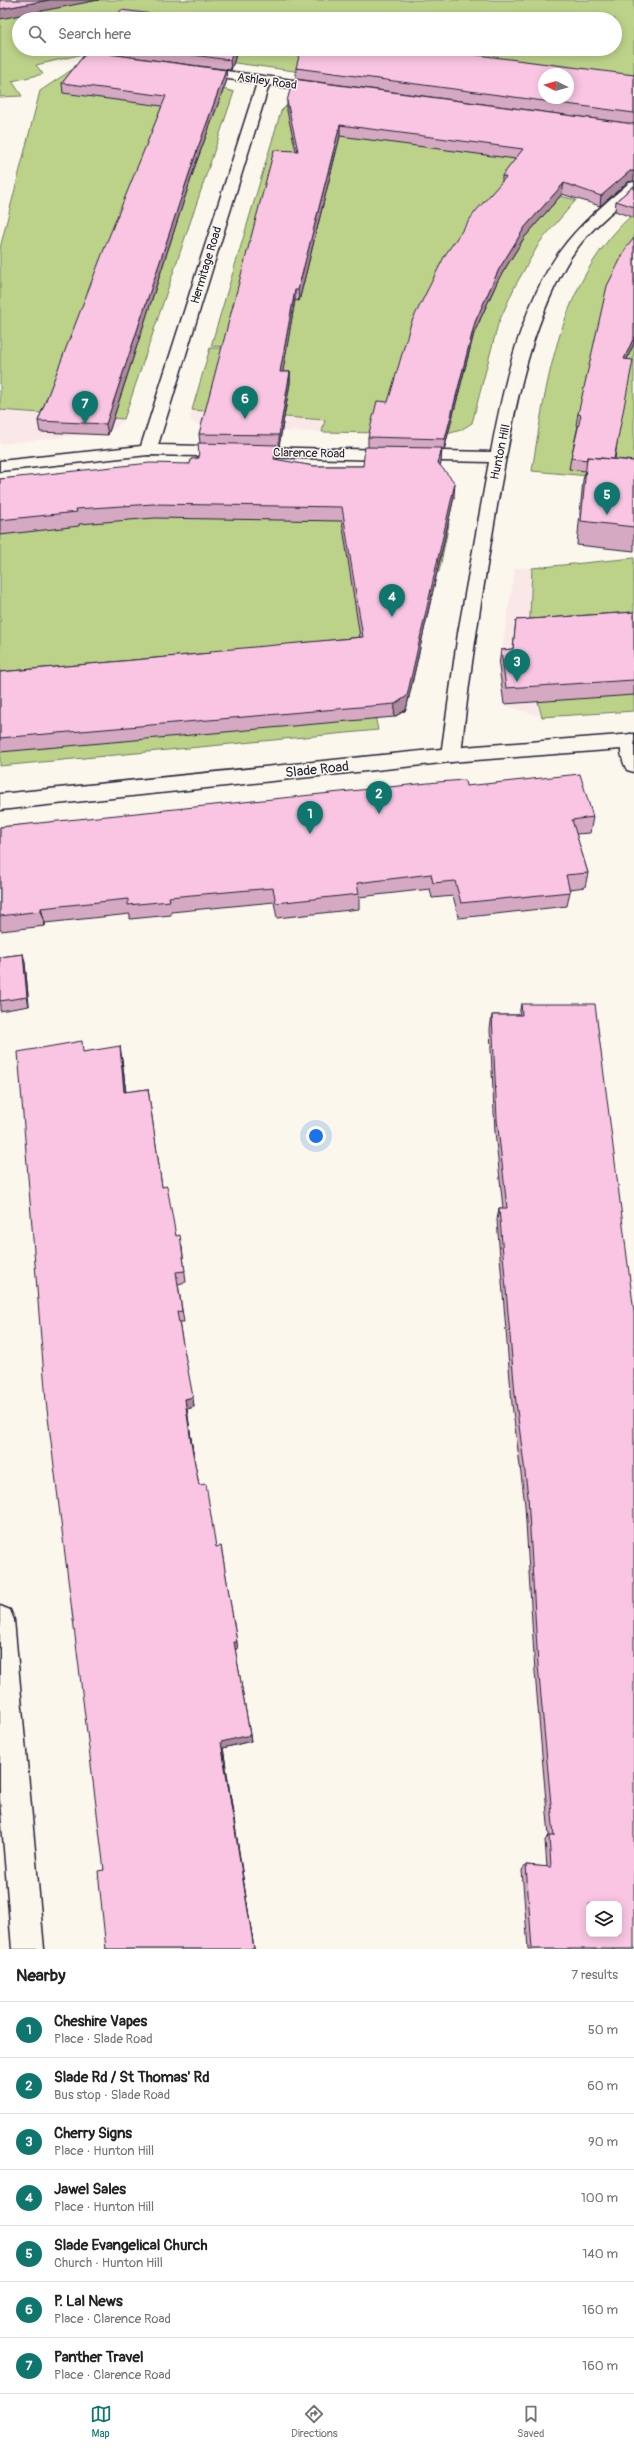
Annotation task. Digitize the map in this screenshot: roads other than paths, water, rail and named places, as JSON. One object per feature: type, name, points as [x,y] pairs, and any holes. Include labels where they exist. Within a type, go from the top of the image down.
[{"type":"street","name":"Ashley Road","points":[[185,70],[334,90]]},
{"type":"street","name":"Hermitage Road","points":[[148,450],[264,80]]},
{"type":"street","name":"Hunton Hill","points":[[451,755],[456,700],[498,457],[516,377],[533,320],[558,265],[584,232],[634,186]]},
{"type":"street","name":"Clarence Road","points":[[0,466],[148,450],[498,457]]},
{"type":"street","name":"Slade Road","points":[[0,802],[451,755],[632,741]]},
{"type":"street","points":[[632,741],[634,765]]},
{"type":"street","points":[[0,1620],[28,1949]]},
{"type":"place","name":"P. Lal News","points":[[245,419]]},
{"type":"place","name":"Panther Travel","points":[[85,424]]},
{"type":"place","name":"Slade Evangelical Church","points":[[607,515]]},
{"type":"place","name":"Jawel Sales","points":[[392,617]]},
{"type":"place","name":"Cherry Signs","points":[[517,682]]},
{"type":"place","name":"Slade Rd / St Thomas' Rd","points":[[379,814]]},
{"type":"place","name":"Cheshire Vapes","points":[[310,834]]}]
